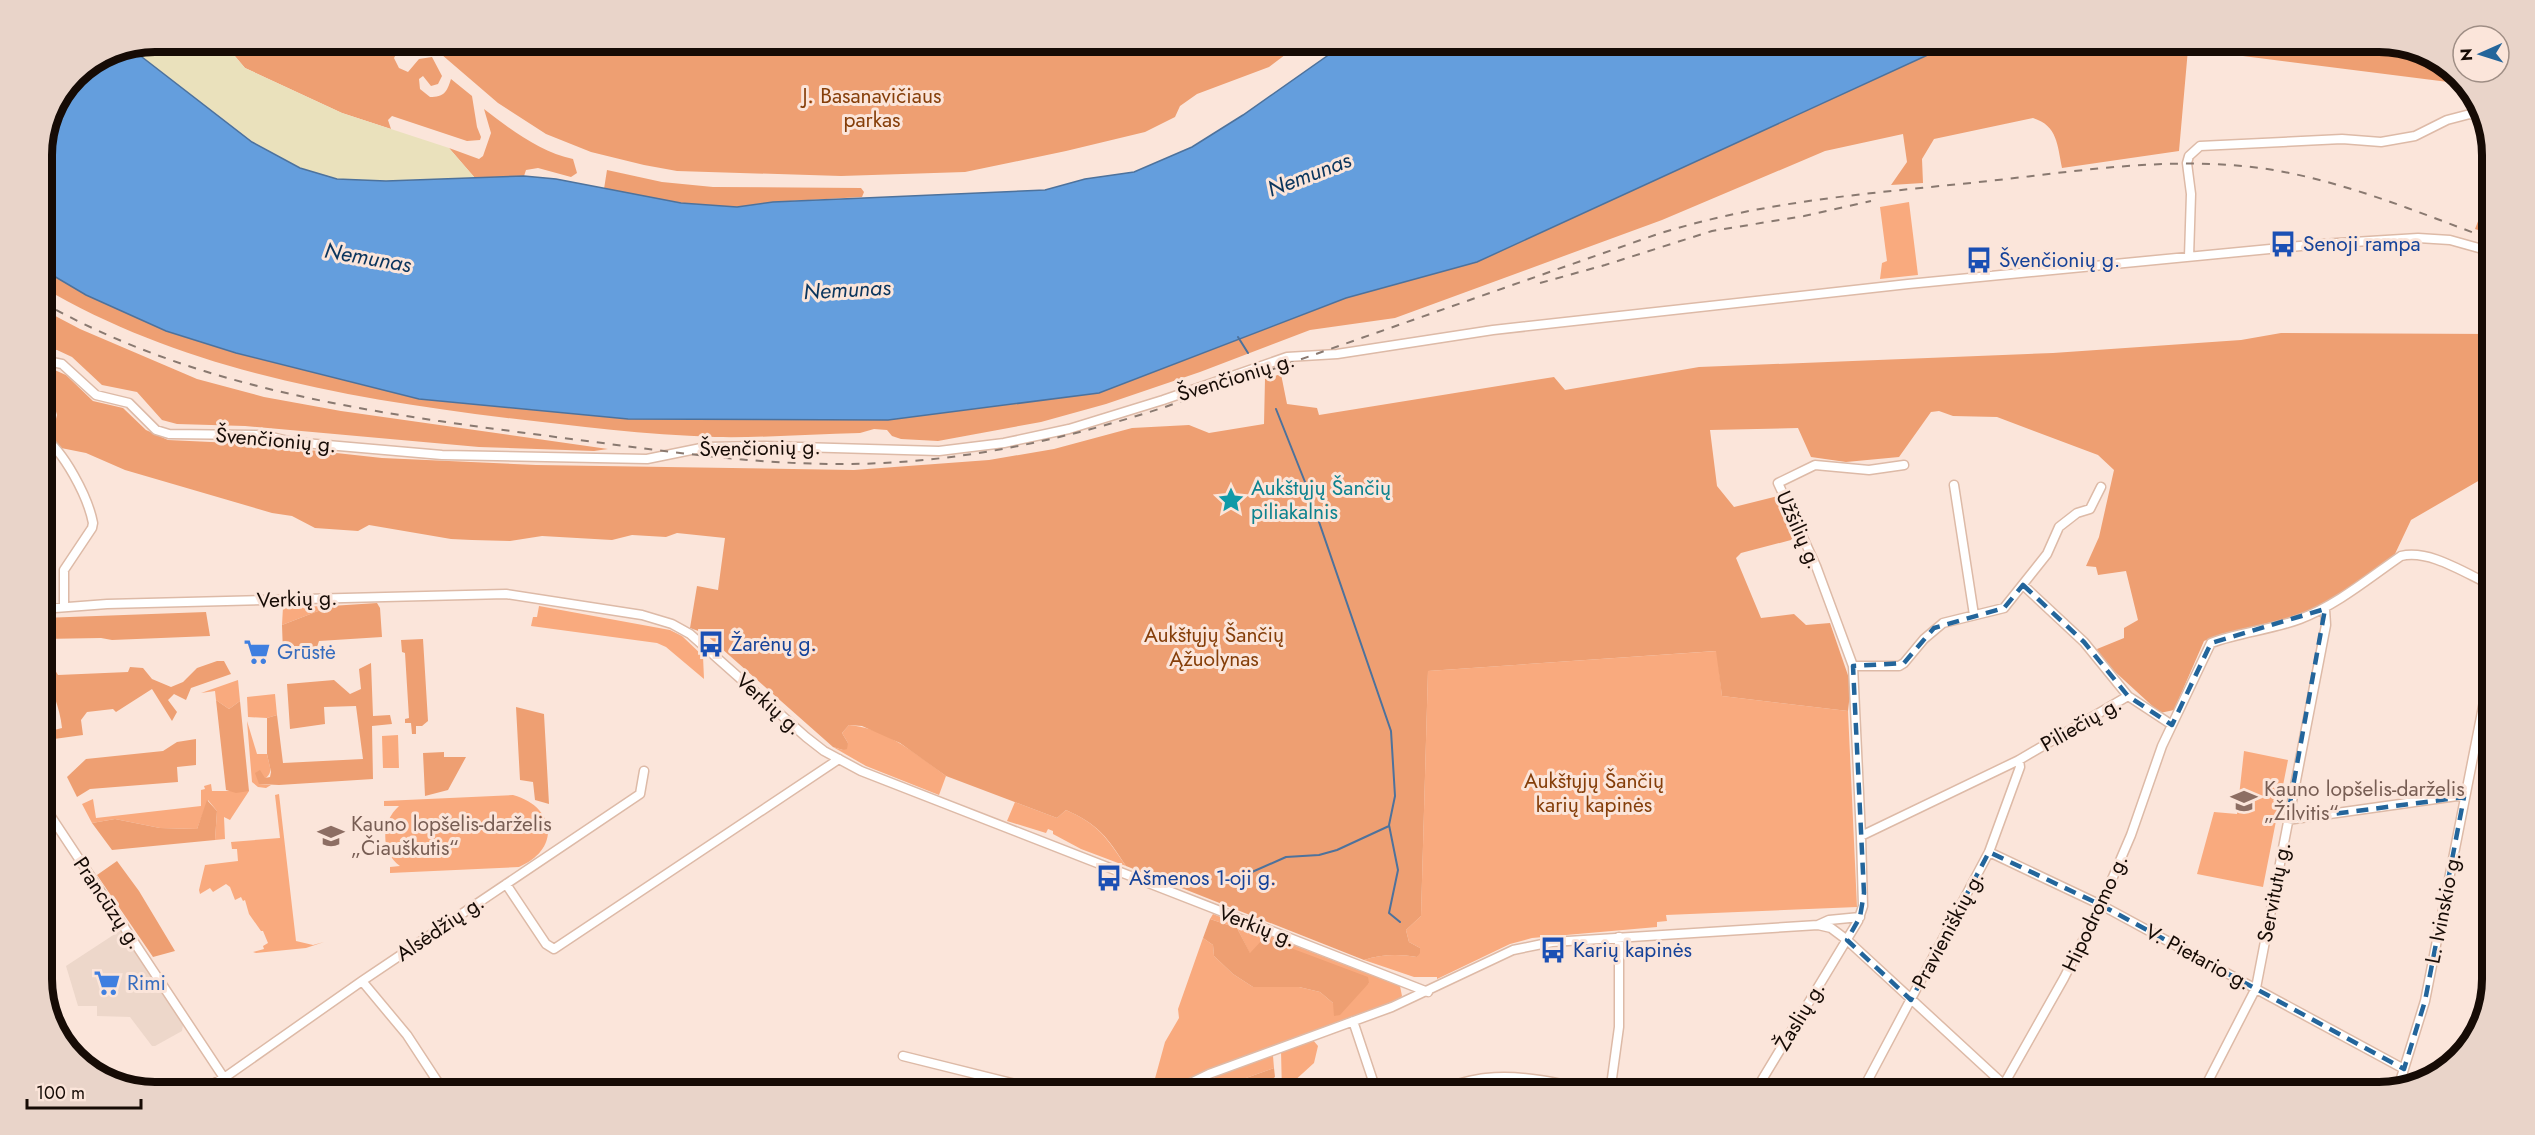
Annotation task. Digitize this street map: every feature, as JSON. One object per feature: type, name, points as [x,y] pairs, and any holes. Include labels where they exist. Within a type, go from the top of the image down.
[{"type":"street","points":[[2189,257],[2191,194],[2187,163],[2189,156],[2200,146],[2342,139],[2381,142],[2415,136],[2447,120],[2474,114]]},
{"type":"street","name":"Švenčionių g.","points":[[53,362],[62,364],[96,395],[129,403],[156,430],[169,434],[263,435],[293,442],[451,456],[647,459],[699,448],[764,446],[939,451],[1004,443],[1069,429],[1163,400],[1287,357],[1337,354],[1492,330],[1839,291],[2403,238],[2450,240],[2482,249]]},
{"type":"street","points":[[53,445],[76,479],[93,523],[64,570],[64,606]]},
{"type":"street","name":"Užšilių g.","points":[[1861,836],[1853,666],[1813,558],[1778,483],[1815,465],[1869,470],[1904,465]]},
{"type":"street","points":[[1954,485],[1974,615]]},
{"type":"street","points":[[1853,666],[1899,666],[1934,628],[1943,623],[2004,608],[2047,554],[2059,527],[2077,513],[2090,509],[2101,487]]},
{"type":"street","points":[[2172,725],[2211,643],[2228,636],[2298,620],[2325,609],[2401,556],[2413,553],[2434,559],[2482,581]]},
{"type":"street","points":[[2023,585],[2084,642],[2128,696]]},
{"type":"street","name":"Verkių g.","points":[[53,608],[506,594],[642,615],[672,624],[690,634],[806,737],[838,759],[919,795],[1428,992]]},
{"type":"street","name":"Servitutų g.","points":[[2208,1082],[2256,988],[2326,625],[2325,609]]},
{"type":"street","name":"Piliečių g.","points":[[1861,836],[2019,760],[2128,696],[2172,725]]},
{"type":"street","name":"L. Ivinskio g.","points":[[2400,1080],[2425,1001],[2482,709]]},
{"type":"street","name":"Hipodromo g.","points":[[2006,1082],[2101,905],[2131,835],[2162,746],[2172,725]]},
{"type":"street","points":[[506,884],[546,944],[554,949],[838,759]]},
{"type":"street","name":"Pravieniškių g.","points":[[1867,1082],[1989,852],[2020,767],[2019,760]]},
{"type":"street","name":"Alsėdžių g.","points":[[217,1082],[639,794],[644,771]]},
{"type":"street","points":[[2287,820],[2379,806],[2464,797]]},
{"type":"street","name":"Prancūzų g.","points":[[53,820],[227,1082]]},
{"type":"street","points":[[1847,940],[1860,917],[1864,893],[1861,836]]},
{"type":"street","name":"V. Pietario g.","points":[[1989,852],[2101,905],[2404,1069]]},
{"type":"street","points":[[1818,925],[1829,920],[1860,917]]},
{"type":"street","points":[[1193,1082],[1428,992],[1513,950],[1552,942],[1818,925],[1830,928],[1847,940],[1994,1082]]},
{"type":"street","points":[[1612,1082],[1620,1027],[1619,937]]},
{"type":"street","name":"Žaslių g.","points":[[1761,1082],[1847,940]]},
{"type":"street","points":[[362,981],[407,1035],[438,1082]]},
{"type":"street","points":[[1353,1021],[1373,1082]]},
{"type":"street","points":[[903,1056],[1008,1082]]},
{"type":"street","points":[[1467,1082],[1510,1077],[1550,1082]]},
{"type":"highlighted area","points":[[2023,585],[2084,642],[2128,696],[2172,725],[2211,643],[2325,609],[2287,820],[2464,797],[2425,1001],[2404,1069],[2101,905],[1989,852],[1911,1000],[1847,940],[1860,917],[1864,893],[1853,666],[1904,663],[1934,628],[2004,608]]},
{"type":"shaded area","points":[[121,930],[183,1025],[182,1031],[155,1046],[152,1046],[130,1017],[97,1016],[97,1006],[78,1006],[66,966]]},
{"type":"green space","points":[[231,52],[397,52],[394,58],[399,68],[408,72],[419,59],[432,57],[442,76],[438,84],[431,86],[423,76],[419,79],[420,89],[430,97],[439,96],[444,93],[451,79],[472,96],[481,137],[480,140],[467,141],[392,116],[388,120],[391,129],[342,113],[245,68]]},
{"type":"green space","name":"J. Basanavičiaus parkas","points":[[439,52],[1289,52],[1269,67],[1197,94],[1180,106],[1175,117],[1145,132],[965,172],[841,176],[677,171],[591,152],[546,134],[498,103]]},
{"type":"green space","points":[[1934,52],[2188,52],[2179,151],[2062,168],[2052,131],[2033,118],[1934,139],[1922,159],[1923,183],[1891,185],[1907,162],[1903,134],[1825,151],[1662,220],[1395,318],[1310,330],[1200,372],[1106,404],[1041,422],[938,441],[901,439],[892,436],[887,430],[874,429],[860,433],[751,437],[611,430],[447,410],[326,390],[209,360],[152,340],[96,316],[53,293],[53,275],[87,295],[166,331],[236,353],[419,399],[628,419],[888,420],[1099,393],[1346,298],[1477,262]]},
{"type":"green space","points":[[2212,52],[2400,54],[2419,60],[2451,82]]},
{"type":"green space","points":[[484,109],[537,145],[573,159],[577,173],[571,177],[538,168],[526,170],[524,176],[475,178],[449,148],[479,159],[483,156],[491,133]]},
{"type":"green space","points":[[607,170],[662,182],[713,187],[861,188],[864,192],[862,197],[773,202],[737,207],[681,203],[604,189]]},
{"type":"green space","points":[[1909,202],[1918,275],[1880,279],[1882,263],[1887,261],[1880,207]]},
{"type":"green space","points":[[2482,211],[2482,231],[2475,229]]},
{"type":"green space","points":[[53,315],[80,329],[197,379],[264,397],[341,411],[608,449],[594,451],[479,447],[245,426],[177,424],[162,420],[137,392],[102,385],[72,357],[53,350]]},
{"type":"green space","name":"Aukštųjų Šančių Ąžuolynas","points":[[2281,333],[2482,334],[2482,479],[2411,520],[2394,556],[2325,604],[2297,616],[2221,634],[2204,641],[2174,710],[2160,713],[2100,658],[2097,649],[2124,638],[2124,628],[2138,620],[2126,571],[2098,575],[2096,567],[2086,566],[2099,537],[2114,470],[2098,455],[1997,417],[1953,416],[1939,411],[1931,412],[1899,457],[1846,462],[1811,457],[1798,428],[1710,430],[1717,486],[1734,507],[1778,496],[1794,536],[1791,540],[1741,553],[1736,558],[1761,618],[1794,614],[1806,625],[1830,623],[1851,684],[1848,711],[1722,696],[1716,651],[1428,671],[1421,916],[1406,930],[1409,942],[1420,948],[1420,953],[1417,957],[1390,955],[1364,960],[1126,866],[1114,847],[1101,833],[1077,815],[1066,810],[1057,818],[946,776],[900,743],[862,726],[849,725],[842,733],[848,743],[847,749],[833,747],[704,633],[690,628],[697,586],[718,590],[725,538],[677,533],[666,537],[632,535],[612,540],[542,536],[510,541],[451,539],[369,525],[358,531],[315,528],[292,516],[272,513],[125,470],[86,453],[61,448],[56,443],[53,431],[57,415],[53,401],[53,369],[66,375],[93,401],[123,408],[146,430],[168,440],[254,444],[382,458],[536,465],[854,470],[989,460],[1054,449],[1132,428],[1189,425],[1209,433],[1264,424],[1265,379],[1281,374],[1287,404],[1317,408],[1319,415],[1554,377],[1565,390],[1699,367],[2053,353],[2241,340]]},
{"type":"green space","points":[[53,401],[56,409],[56,443],[53,440]]},
{"type":"green space","points":[[377,603],[380,608],[382,637],[319,641],[316,650],[283,653],[282,625],[331,606]]},
{"type":"green space","points":[[331,606],[282,625],[283,607]]},
{"type":"green space","points":[[539,606],[670,630],[682,636],[703,656],[704,679],[666,647],[657,643],[531,626],[533,617],[537,617]]},
{"type":"green space","points":[[206,612],[210,636],[112,640],[53,639],[53,618]]},
{"type":"green space","points":[[423,639],[428,721],[422,726],[416,726],[416,734],[412,734],[411,723],[405,723],[405,719],[409,718],[405,653],[402,652],[401,640]]},
{"type":"green space","name":"Aukštųjų Šančių karių kapinės","points":[[1717,651],[1722,696],[1848,711],[1857,907],[1666,915],[1667,921],[1657,922],[1657,927],[1532,938],[1510,944],[1437,979],[1437,977],[1414,977],[1364,960],[1391,955],[1417,957],[1420,948],[1409,942],[1406,930],[1421,916],[1428,671]]},
{"type":"green space","points":[[224,661],[231,674],[191,688],[186,700],[174,694],[168,700],[177,712],[172,721],[152,689],[116,712],[113,709],[87,712],[81,720],[83,735],[53,740],[53,730],[62,728],[53,692],[53,670],[58,675],[128,672],[130,667],[143,668],[152,679],[171,687],[183,682],[197,668]]},
{"type":"green space","points":[[371,663],[373,716],[390,715],[392,724],[372,726],[373,779],[279,785],[259,784],[255,773],[260,770],[265,778],[270,777],[271,772],[267,754],[267,718],[277,715],[283,763],[363,759],[356,706],[324,707],[325,724],[290,729],[287,684],[334,680],[350,694],[361,689],[359,669]]},
{"type":"green space","points":[[238,680],[240,701],[229,709],[216,700],[215,691],[201,693]]},
{"type":"green space","points":[[275,694],[277,715],[267,718],[248,717],[247,697]]},
{"type":"green space","points":[[216,700],[229,709],[240,701],[249,791],[236,793],[226,790]]},
{"type":"green space","points":[[516,707],[544,714],[549,804],[535,800],[533,782],[520,780]]},
{"type":"green space","points":[[247,721],[257,754],[267,754],[270,772],[259,784],[271,785],[266,788],[258,787],[252,782]]},
{"type":"green space","points":[[849,725],[876,731],[888,737],[946,776],[939,795],[866,766],[833,747],[843,750],[848,743],[842,733]]},
{"type":"green space","points":[[398,735],[399,768],[383,768],[382,736]]},
{"type":"green space","points":[[196,739],[196,765],[177,767],[178,782],[90,789],[77,797],[67,777],[86,759],[163,751],[177,742]]},
{"type":"green space","points":[[2244,751],[2288,760],[2263,887],[2197,874],[2214,812],[2237,814]]},
{"type":"green space","points":[[444,752],[444,757],[466,757],[448,790],[425,796],[423,753]]},
{"type":"green space","points":[[211,784],[212,791],[249,791],[230,820],[224,817],[225,839],[215,840],[217,811],[208,800],[197,829],[160,828],[115,819],[92,823],[82,804],[93,799],[96,818],[201,806],[201,790],[205,789],[204,786]]},
{"type":"green space","points":[[279,794],[296,941],[313,945],[324,942],[306,948],[256,953],[253,952],[264,949],[263,946],[268,943],[263,931],[249,914],[245,900],[243,901],[241,897],[235,900],[230,887],[226,884],[213,892],[210,888],[200,894],[199,890],[205,865],[238,861],[237,849],[232,849],[231,842],[280,838],[275,795]]},
{"type":"green space","points":[[513,795],[527,801],[545,818],[548,829],[547,839],[542,850],[533,859],[519,867],[390,873],[390,867],[400,866],[393,860],[386,845],[386,828],[399,806],[384,806],[384,801]]},
{"type":"green space","points":[[207,800],[217,811],[215,840],[112,850],[92,823],[115,819],[160,828],[197,829]]},
{"type":"green space","points":[[1015,802],[1057,818],[1066,810],[1077,815],[1101,833],[1126,866],[1081,849],[1048,829],[1046,833],[1007,821]]},
{"type":"green space","points":[[117,861],[139,891],[175,951],[153,957],[97,875]]},
{"type":"green space","points":[[1213,914],[1400,986],[1402,996],[1399,1000],[1184,1082],[1154,1082],[1165,1042],[1179,1018],[1178,1009],[1203,938],[1213,945],[1214,956],[1233,974],[1253,987],[1299,987],[1320,992],[1333,1003],[1369,983],[1250,954],[1237,928],[1210,919]]},
{"type":"green space","points":[[1210,919],[1237,928],[1250,953],[1264,938],[1368,977],[1369,983],[1340,1015],[1334,1016],[1333,1003],[1320,992],[1299,987],[1253,987],[1233,974],[1214,956],[1213,945],[1203,938]]},
{"type":"green space","points":[[1313,1040],[1318,1046],[1314,1063],[1293,1082],[1282,1082],[1281,1051]]},
{"type":"green space","points":[[1270,1053],[1273,1056],[1274,1068],[1235,1082],[1215,1082],[1216,1075]]},
{"type":"green space","points":[[1274,1068],[1275,1077],[1268,1082],[1235,1082]]},
{"type":"sand","points":[[231,52],[245,68],[342,113],[449,148],[475,178],[386,181],[337,179],[300,168],[252,141],[138,54]]},
{"type":"water","name":"Nemunas","points":[[1333,52],[1934,52],[1477,262],[1346,298],[1099,393],[888,420],[628,419],[419,399],[236,353],[166,331],[86,295],[53,276],[53,149],[60,116],[70,98],[98,70],[116,60],[135,54],[138,54],[252,142],[300,168],[337,179],[386,181],[524,176],[556,179],[681,203],[737,207],[773,202],[1045,190],[1085,179],[1134,172],[1192,147],[1243,115]]},
{"type":"waterway","points":[[1238,337],[1248,353]]},
{"type":"waterway","points":[[1276,409],[1307,487],[1391,731],[1395,796],[1389,825],[1398,870],[1389,913],[1400,922]]},
{"type":"waterway","points":[[1243,876],[1286,857],[1319,855],[1337,850],[1389,826]]},
{"type":"railway","points":[[53,308],[104,333],[168,359],[299,396],[435,420],[653,450],[775,462],[858,464],[967,455],[1034,443],[1100,427],[1165,407],[1655,235],[1737,213],[1820,199],[2124,166],[2226,165],[2290,173],[2349,188],[2482,236]]},
{"type":"railway","points":[[1540,283],[1712,231],[1804,216],[1871,201]]},
{"type":"place","name":"Senoji rampa","points":[[2283,244]]},
{"type":"place","name":"Švenčionių g.","points":[[1979,260]]},
{"type":"place","name":"Aukštųjų Šančių piliakalnis","points":[[1231,500]]},
{"type":"place","name":"Žarėnų g.","points":[[711,644]]},
{"type":"place","name":"Grūstė","points":[[257,652]]},
{"type":"place","name":"Kauno lopšelis-darželis „Žilvitis“","points":[[2244,801]]},
{"type":"place","name":"Kauno lopšelis-darželis „Čiauškutis“","points":[[331,836]]},
{"type":"place","name":"Ašmenos 1-oji g.","points":[[1109,878]]},
{"type":"place","name":"Karių kapinės","points":[[1553,950]]},
{"type":"place","name":"Rimi","points":[[107,983]]}]
